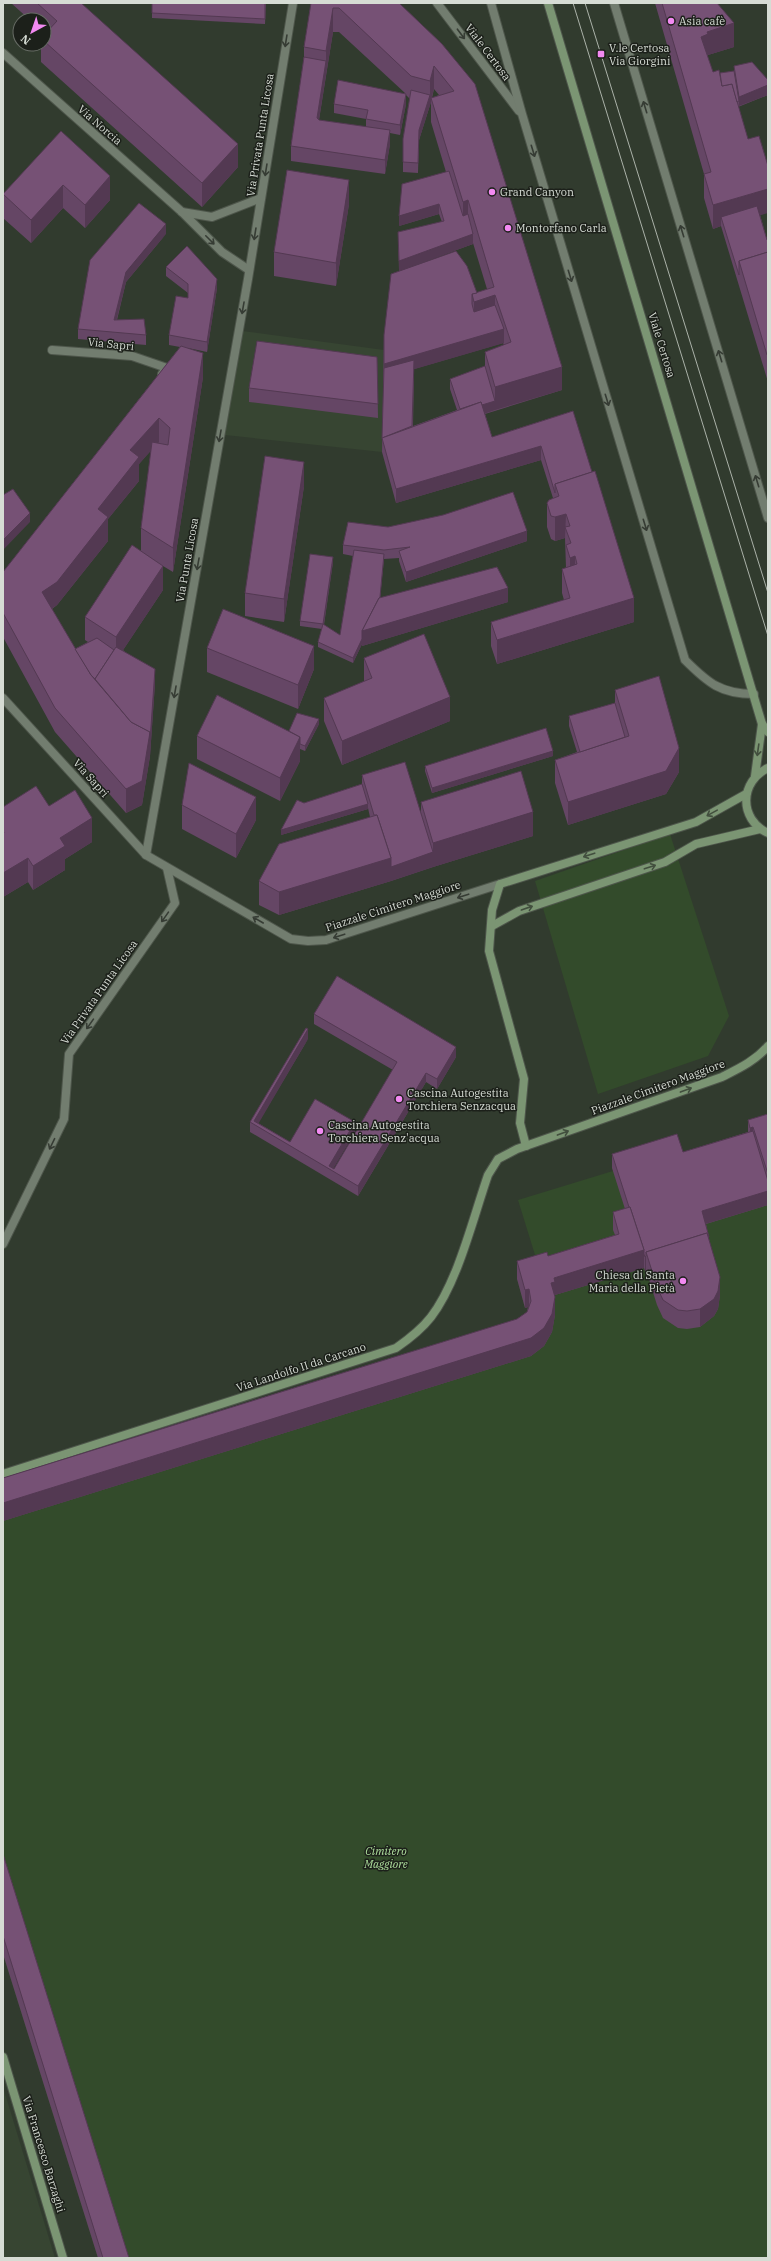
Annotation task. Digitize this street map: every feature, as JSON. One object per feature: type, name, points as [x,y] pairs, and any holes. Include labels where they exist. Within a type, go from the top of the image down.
[{"type":"main road","name":"Viale Certosa","points":[[548,3],[762,724],[768,732]]},
{"type":"main road","name":"Viale Certosa","points":[[755,776],[762,724]]},
{"type":"main road","points":[[764,831],[750,817],[745,802],[746,794],[755,776],[768,768]]},
{"type":"main road","name":"Piazzale Cimitero Maggiore","points":[[500,884],[696,822],[746,794]]},
{"type":"main road","points":[[492,926],[519,911],[665,862],[696,844],[764,831]]},
{"type":"main road","points":[[500,884],[492,910],[489,951],[524,1079],[520,1123],[526,1146]]},
{"type":"main road","name":"Piazzale Cimitero Maggiore","points":[[498,1159],[526,1146],[722,1077],[745,1066],[760,1055],[768,1046]]},
{"type":"main road","name":"Via Landolfo II da Carcano","points":[[3,1474],[396,1348],[415,1335],[431,1317],[449,1284],[488,1175],[498,1159]]},
{"type":"main road","name":"Via Francesco Barzaghi","points":[[3,2057],[63,2258]]},
{"type":"street","name":"Via Privata Punta Licosa","points":[[249,270],[293,3]]},
{"type":"street","name":"Viale Certosa","points":[[437,3],[522,114]]},
{"type":"street","name":"Viale Certosa","points":[[491,3],[522,114],[685,660],[704,679],[733,694],[754,694]]},
{"type":"street","points":[[614,3],[768,518]]},
{"type":"street","name":"Via Norcia","points":[[3,54],[182,212],[222,252],[249,270]]},
{"type":"street","points":[[182,212],[212,217],[261,198]]},
{"type":"street","name":"Via Punta Licosa","points":[[146,855],[249,270]]},
{"type":"street","name":"Via Sapri","points":[[52,350],[132,356],[167,368],[158,380]]},
{"type":"street","name":"Via Sapri","points":[[3,698],[146,855],[168,868]]},
{"type":"street","name":"Via Privata Punta Licosa","points":[[3,1244],[64,1119],[69,1054],[175,903],[168,868]]},
{"type":"street","name":"Piazzale Cimitero Maggiore","points":[[168,868],[292,939],[308,942],[326,940],[500,884]]},
{"type":"shaded area","points":[[242,331],[384,350],[382,452],[225,435]]},
{"type":"shaded area","points":[[3,2087],[55,2258],[3,2258]]},
{"type":"green space","points":[[670,834],[729,1016],[708,1056],[598,1094],[535,881]]},
{"type":"green space","name":"Cimitero Maggiore","points":[[768,1132],[768,2258],[98,2258],[3,1954],[3,1496],[517,1337],[529,1307],[525,1308],[517,1279],[540,1271],[518,1200],[613,1171],[612,1168],[677,1148],[683,1166]]},
{"type":"building","points":[[37,3],[81,3],[238,144],[202,183],[52,48],[52,26],[57,21],[52,16],[52,12],[47,12]]},
{"type":"building","points":[[152,3],[265,3],[265,19],[152,13]]},
{"type":"building","points":[[311,3],[399,3],[442,44],[475,84],[562,367],[495,387],[485,352],[511,342],[495,295],[474,302],[472,294],[494,287],[468,200],[463,202],[431,98],[454,91],[434,66],[430,81],[411,76],[339,8],[333,8],[326,51],[304,47]]},
{"type":"building","points":[[662,3],[717,3],[734,23],[707,32],[708,34],[701,37],[713,72],[719,70],[722,86],[732,84],[748,139],[759,136],[768,166],[768,189],[713,205],[704,174],[711,172]]},
{"type":"building","points":[[304,57],[326,61],[317,118],[319,120],[390,130],[385,160],[291,146]]},
{"type":"building","points":[[752,62],[768,80],[768,85],[739,97],[734,66]]},
{"type":"building","points":[[734,71],[739,101],[737,102],[732,84],[722,86],[720,73]]},
{"type":"building","points":[[338,80],[406,94],[400,125],[366,119],[368,110],[334,104]]},
{"type":"building","points":[[411,90],[430,95],[419,130],[418,163],[403,162],[403,139]]},
{"type":"building","points":[[61,131],[110,176],[85,205],[63,185],[31,220],[3,194]]},
{"type":"building","points":[[287,170],[349,180],[336,263],[274,252]]},
{"type":"building","points":[[449,171],[463,216],[468,214],[473,234],[399,261],[398,232],[444,221],[439,204],[399,216],[402,184]]},
{"type":"building","points":[[139,203],[166,224],[126,272],[114,320],[144,319],[146,335],[78,329],[90,260]]},
{"type":"building","points":[[757,206],[768,240],[768,252],[739,261],[739,275],[721,217]]},
{"type":"building","points":[[187,246],[217,279],[207,342],[169,335],[176,296],[188,298],[188,284],[166,267]]},
{"type":"building","points":[[456,251],[467,266],[477,293],[472,294],[474,312],[495,305],[504,329],[384,364],[384,335],[391,274]]},
{"type":"building","points":[[768,252],[768,354],[767,355],[739,261]]},
{"type":"building","points":[[257,341],[377,357],[378,404],[249,388]]},
{"type":"building","points":[[181,346],[203,353],[173,548],[141,528],[152,442],[168,445],[170,428],[159,418],[130,450],[139,457],[98,509],[108,517],[57,582],[42,592],[91,675],[131,722],[150,732],[142,781],[126,789],[55,708],[3,613],[3,572]]},
{"type":"building","points":[[414,360],[412,426],[382,438],[384,368]]},
{"type":"building","points":[[485,366],[495,401],[482,405],[481,402],[460,409],[450,379]]},
{"type":"building","points":[[481,402],[492,437],[573,411],[592,472],[555,484],[555,493],[541,446],[396,489],[382,438]]},
{"type":"building","points":[[265,456],[304,462],[284,599],[245,593]]},
{"type":"building","points":[[595,471],[634,598],[497,640],[491,622],[570,598],[562,569],[577,564],[575,556],[570,558],[566,545],[571,543],[565,527],[570,526],[566,514],[555,517],[551,516],[547,503],[549,500],[559,496],[555,484]]},
{"type":"building","points":[[13,489],[30,513],[3,540],[3,495]]},
{"type":"building","points":[[513,492],[527,531],[406,572],[399,551],[410,547],[384,550],[343,545],[348,522],[388,527],[443,515]]},
{"type":"building","points":[[132,545],[163,566],[116,637],[85,617]]},
{"type":"building","points":[[354,550],[384,554],[380,597],[362,631],[362,639],[353,658],[318,642],[323,624],[340,635]]},
{"type":"building","points":[[310,554],[333,557],[323,624],[300,621]]},
{"type":"building","points":[[497,567],[508,588],[362,631],[379,598]]},
{"type":"building","points":[[223,609],[314,646],[298,685],[207,648]]},
{"type":"building","points":[[424,634],[450,697],[342,741],[324,698],[372,678],[364,658]]},
{"type":"building","points":[[97,638],[114,650],[95,679],[75,649]]},
{"type":"building","points":[[116,647],[155,669],[150,741],[150,732],[131,722],[95,679]]},
{"type":"building","points":[[659,676],[679,748],[666,771],[568,802],[555,760],[629,736],[615,690]]},
{"type":"building","points":[[217,695],[300,737],[280,778],[197,736]]},
{"type":"building","points":[[615,703],[625,737],[580,752],[569,716]]},
{"type":"building","points":[[297,713],[319,719],[305,746],[300,744],[300,737],[289,731]]},
{"type":"building","points":[[546,728],[553,751],[432,788],[425,766]]},
{"type":"building","points":[[405,762],[433,852],[391,867],[391,858],[377,815],[374,815],[362,775]]},
{"type":"building","points":[[189,763],[256,797],[236,834],[182,805]]},
{"type":"building","points":[[521,771],[533,812],[433,843],[421,802]]},
{"type":"building","points":[[362,784],[368,804],[281,830],[297,800],[304,803]]},
{"type":"building","points":[[36,786],[49,806],[75,790],[92,818],[60,838],[65,846],[33,866],[28,858],[3,873],[3,807]]},
{"type":"building","points":[[377,815],[391,858],[279,892],[259,881],[279,844]]},
{"type":"building","name":"Cascina Autogestita Torchiera Senzacqua","points":[[337,976],[456,1047],[437,1079],[426,1073],[358,1186],[250,1122],[306,1028],[308,1029],[254,1121],[290,1142],[315,1099],[355,1122],[329,1166],[334,1169],[397,1062],[314,1014]]},
{"type":"building","points":[[768,1114],[768,1174],[753,1127],[750,1128],[748,1120]]},
{"type":"building","points":[[753,1131],[768,1181],[768,1191],[702,1211],[709,1237],[707,1233],[646,1252],[645,1257],[612,1154],[677,1134],[683,1152]]},
{"type":"building","points":[[630,1207],[644,1250],[554,1278],[555,1282],[551,1283],[555,1297],[552,1314],[544,1328],[531,1338],[3,1503],[3,1478],[517,1319],[527,1312],[531,1301],[529,1289],[525,1290],[517,1261],[547,1252],[548,1256],[619,1234],[613,1212]]},
{"type":"building","name":"Chiesa di Santa Maria della Pietà","points":[[707,1233],[720,1277],[718,1291],[714,1299],[700,1309],[687,1311],[678,1310],[663,1300],[657,1287],[646,1252]]},
{"type":"building","points":[[3,1854],[129,2258],[103,2258],[3,1936]]},
{"type":"tram line","points":[[573,3],[768,636]]},
{"type":"tram line","points":[[585,3],[768,593]]},
{"type":"place","name":"Asia cafè","points":[[671,21]]},
{"type":"place","name":"V.le Certosa Via Giorgini","points":[[601,54]]},
{"type":"place","name":"Grand Canyon","points":[[492,192]]},
{"type":"place","name":"Montorfano Carla","points":[[508,228]]},
{"type":"place","name":"Cascina Autogestita Torchiera Senzacqua","points":[[399,1099]]},
{"type":"place","name":"Cascina Autogestita Torchiera Senz'acqua","points":[[320,1131]]},
{"type":"place","name":"Chiesa di Santa Maria della Pietà","points":[[683,1281]]}]
